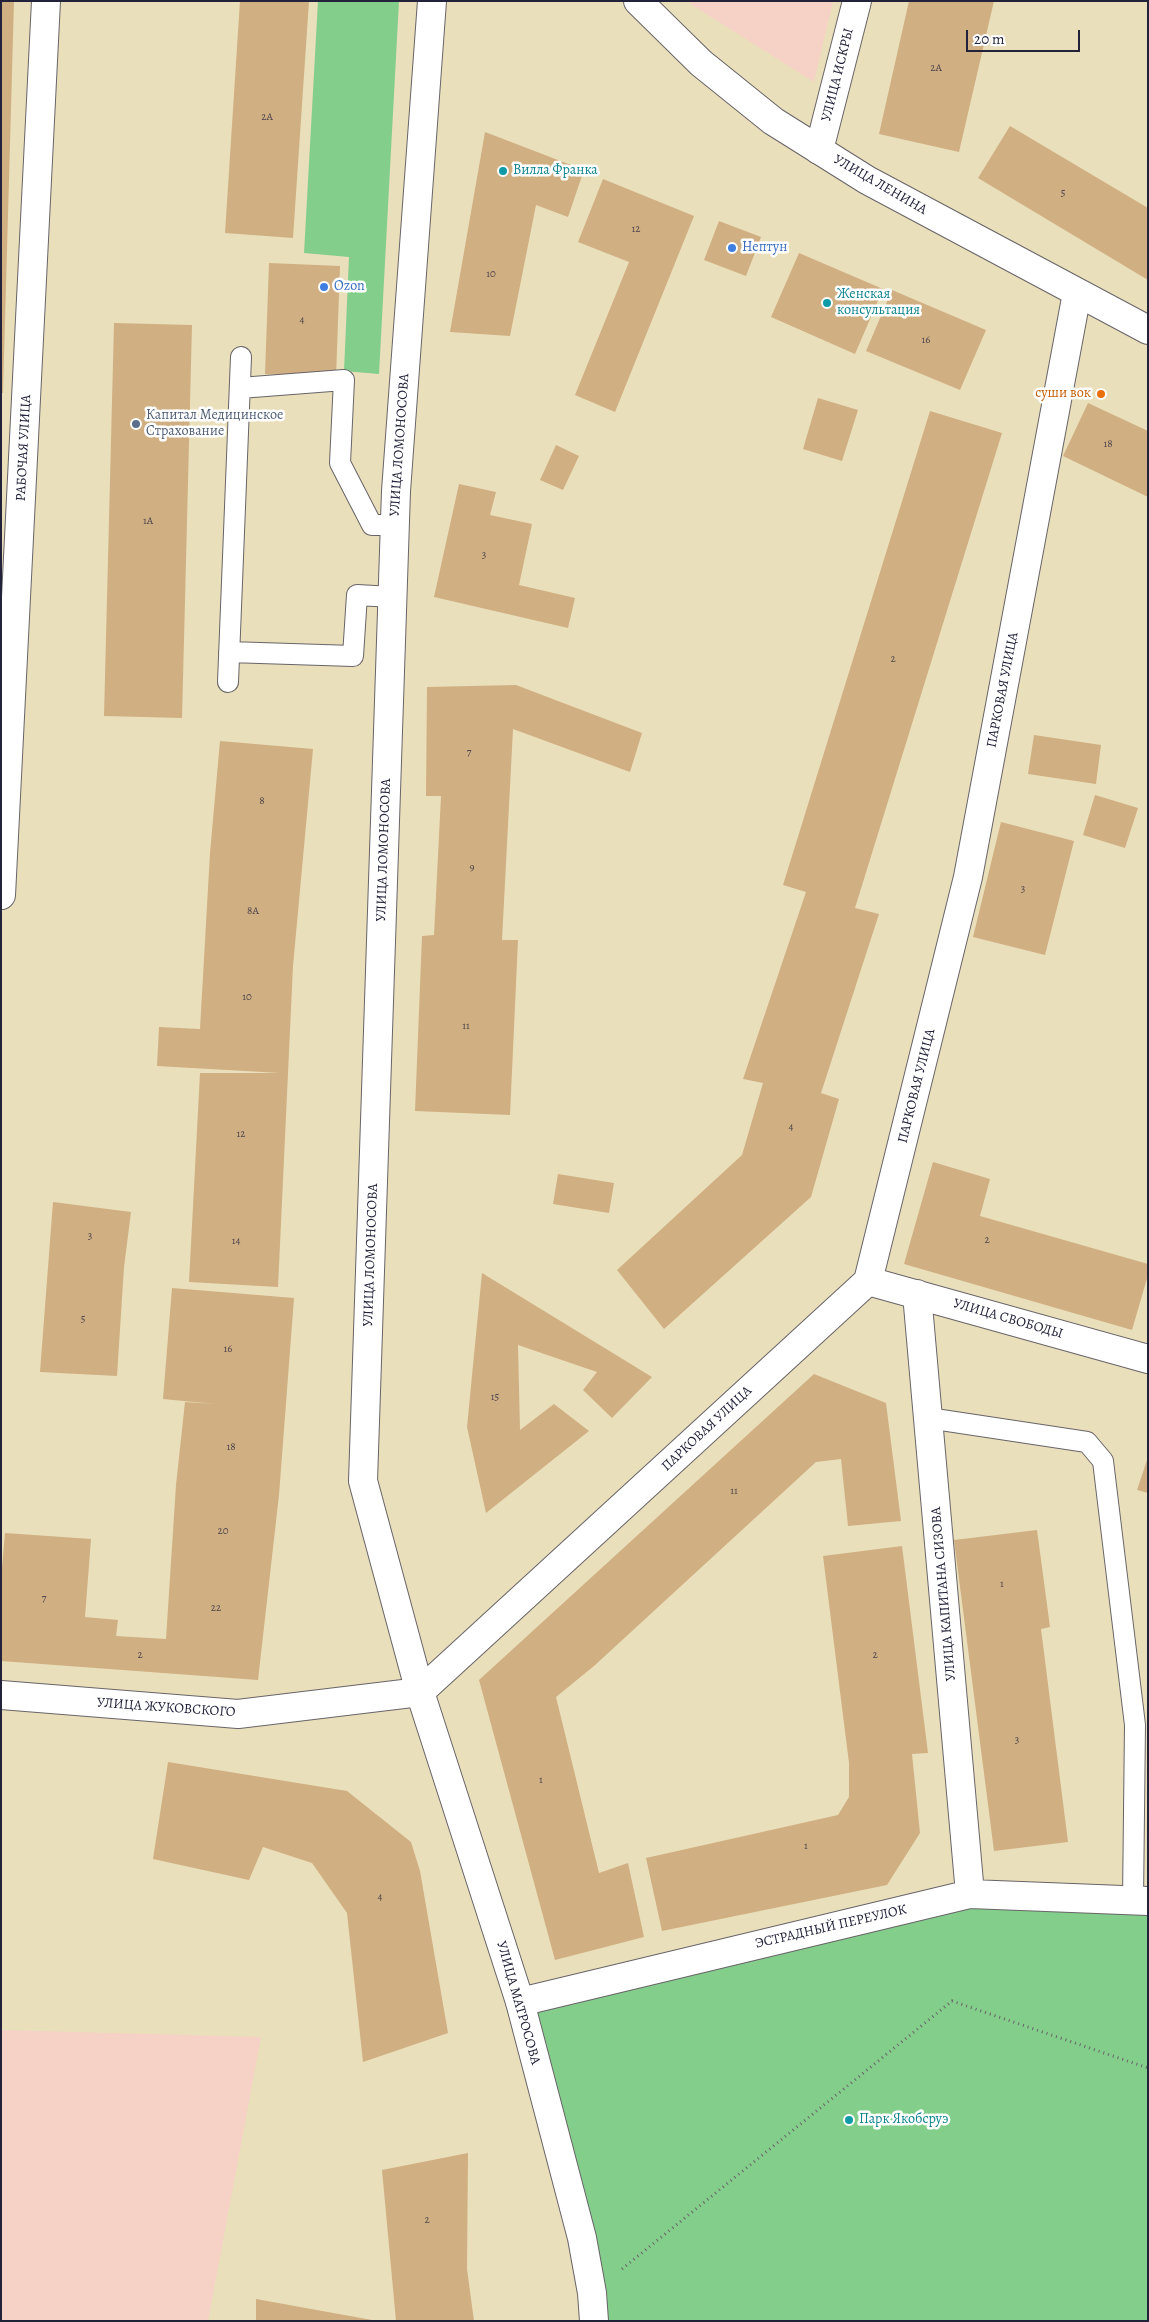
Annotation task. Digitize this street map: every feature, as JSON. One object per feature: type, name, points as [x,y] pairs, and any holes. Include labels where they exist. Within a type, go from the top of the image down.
[{"type":"street","name":"РАБОЧАЯ УЛИЦА","points":[[1,895],[46,1]]},
{"type":"street","name":"УЛИЦА ЛОМОНОСОВА","points":[[420,1692],[363,1481],[395,525],[432,1]]},
{"type":"street","name":"УЛИЦА ЛЕНИНА","points":[[638,1],[708,68],[773,121],[867,180],[1148,330]]},
{"type":"street","name":"УЛИЦА ИСКРЫ","points":[[819,150],[857,1]]},
{"type":"street","name":"ПАРКОВАЯ УЛИЦА","points":[[420,1692],[868,1281],[968,877],[1077,293]]},
{"type":"street","name":"УЛИЦА СВОБОДЫ","points":[[868,1281],[1148,1359]]},
{"type":"street","name":"УЛИЦА КАПИТАНА СИЗОВА","points":[[917,1294],[970,1894]]},
{"type":"street","name":"УЛИЦА ЖУКОВСКОГО","points":[[1,1695],[238,1714],[420,1692]]},
{"type":"street","name":"УЛИЦА МАТРОСОВА","points":[[420,1692],[520,2002],[582,2238],[592,2293],[594,2321]]},
{"type":"street","name":"ЭСТРАДНЫЙ ПЕРЕУЛОК","points":[[520,2002],[970,1894],[1140,1901]]},
{"type":"lane","points":[[228,682],[241,357]]},
{"type":"lane","points":[[240,388],[344,380],[340,463],[372,525],[395,525]]},
{"type":"lane","points":[[229,652],[354,656],[357,595],[393,597]]},
{"type":"lane","points":[[928,1418],[1087,1442],[1103,1461],[1141,1726],[1140,1901]]},
{"type":"path","points":[[592,2293],[952,2001],[1148,2068]]},
{"type":"shaded area","points":[[689,1],[833,1],[814,82],[692,5]]},
{"type":"shaded area","points":[[1,2030],[261,2037],[208,2321],[1,2321]]},
{"type":"green space","points":[[318,1],[399,1],[379,374],[344,371],[349,257],[304,253]]},
{"type":"green space","name":"Парк Якобсруэ","points":[[970,1894],[1148,1901],[1148,2321],[594,2321],[520,2002]]},
{"type":"building","points":[[1,1],[14,1],[3,393],[1,393]]},
{"type":"building","points":[[240,1],[309,1],[293,238],[225,233]]},
{"type":"building","points":[[909,1],[994,1],[959,152],[879,134]]},
{"type":"building","points":[[1010,126],[1148,208],[1148,280],[978,178]]},
{"type":"building","points":[[485,132],[584,170],[568,217],[536,205],[510,336],[450,332]]},
{"type":"building","points":[[603,179],[694,216],[615,412],[575,395],[629,262],[578,242]]},
{"type":"building","name":"Нептун","points":[[719,221],[761,237],[746,276],[704,260]]},
{"type":"building","name":"Женская консультация","points":[[799,253],[883,289],[855,354],[771,317]]},
{"type":"building","points":[[269,263],[340,266],[336,377],[265,374]]},
{"type":"building","points":[[892,290],[986,330],[960,390],[866,351]]},
{"type":"building","points":[[114,323],[192,325],[182,718],[104,716]]},
{"type":"building","points":[[818,398],[858,410],[842,461],[803,449]]},
{"type":"building","points":[[1088,403],[1148,431],[1148,497],[1063,456]]},
{"type":"building","points":[[930,411],[1002,433],[855,908],[879,914],[821,1093],[839,1099],[811,1197],[664,1329],[617,1270],[742,1155],[763,1083],[743,1079],[806,892],[783,885]]},
{"type":"building","points":[[556,445],[579,456],[563,490],[540,480]]},
{"type":"building","points":[[459,484],[496,492],[490,515],[532,524],[519,585],[575,598],[568,628],[434,597]]},
{"type":"building","points":[[516,685],[642,733],[630,772],[513,729],[502,940],[518,940],[510,1115],[415,1111],[422,936],[434,935],[441,796],[426,796],[427,687]]},
{"type":"building","points":[[1034,735],[1101,745],[1096,784],[1028,774]]},
{"type":"building","points":[[220,741],[313,749],[293,966],[278,1287],[189,1282],[200,1073],[280,1073],[157,1066],[159,1027],[200,1029],[210,853]]},
{"type":"building","points":[[1095,795],[1138,808],[1125,848],[1083,835]]},
{"type":"building","points":[[1001,822],[1074,841],[1045,955],[973,937]]},
{"type":"building","points":[[933,1162],[990,1179],[980,1216],[1148,1264],[1148,1275],[1132,1330],[904,1264]]},
{"type":"building","points":[[558,1174],[614,1183],[609,1213],[553,1204]]},
{"type":"building","points":[[53,1202],[131,1212],[124,1267],[117,1376],[40,1372]]},
{"type":"building","points":[[482,1273],[652,1377],[612,1418],[583,1390],[597,1372],[518,1345],[520,1430],[554,1404],[589,1431],[486,1513],[467,1427]]},
{"type":"building","points":[[172,1288],[294,1298],[279,1495],[258,1680],[1,1661],[1,1579],[5,1533],[91,1539],[85,1617],[118,1620],[116,1636],[166,1639],[176,1485],[185,1402],[215,1404],[163,1399]]},
{"type":"building","points":[[814,1374],[886,1403],[901,1521],[848,1526],[841,1459],[816,1462],[594,1666],[556,1697],[599,1873],[628,1863],[644,1937],[555,1960],[479,1680]]},
{"type":"building","points":[[1148,1460],[1148,1493],[1137,1490]]},
{"type":"building","points":[[1037,1530],[1050,1627],[1041,1629],[1068,1842],[994,1851],[954,1540]]},
{"type":"building","points":[[902,1546],[928,1753],[912,1754],[920,1833],[887,1885],[662,1931],[646,1858],[838,1815],[849,1797],[849,1763],[823,1556]]},
{"type":"building","points":[[168,1762],[347,1791],[411,1842],[420,1871],[448,2033],[363,2062],[347,1913],[312,1863],[263,1847],[249,1880],[153,1859]]},
{"type":"building","points":[[468,2153],[467,2269],[474,2321],[396,2321],[382,2170]]},
{"type":"building","points":[[256,2299],[372,2320],[372,2321],[256,2321]]},
{"type":"place","name":"Вилла Франка","points":[[503,171]]},
{"type":"place","name":"Нептун","points":[[732,248]]},
{"type":"place","name":"Ozon","points":[[324,287]]},
{"type":"place","name":"Женская консультация","points":[[827,303]]},
{"type":"place","name":"суши вок","points":[[1101,394]]},
{"type":"place","name":"Капитал Медицинское Страхование","points":[[136,424]]},
{"type":"place","name":"Парк Якобсруэ","points":[[849,2120]]}]
